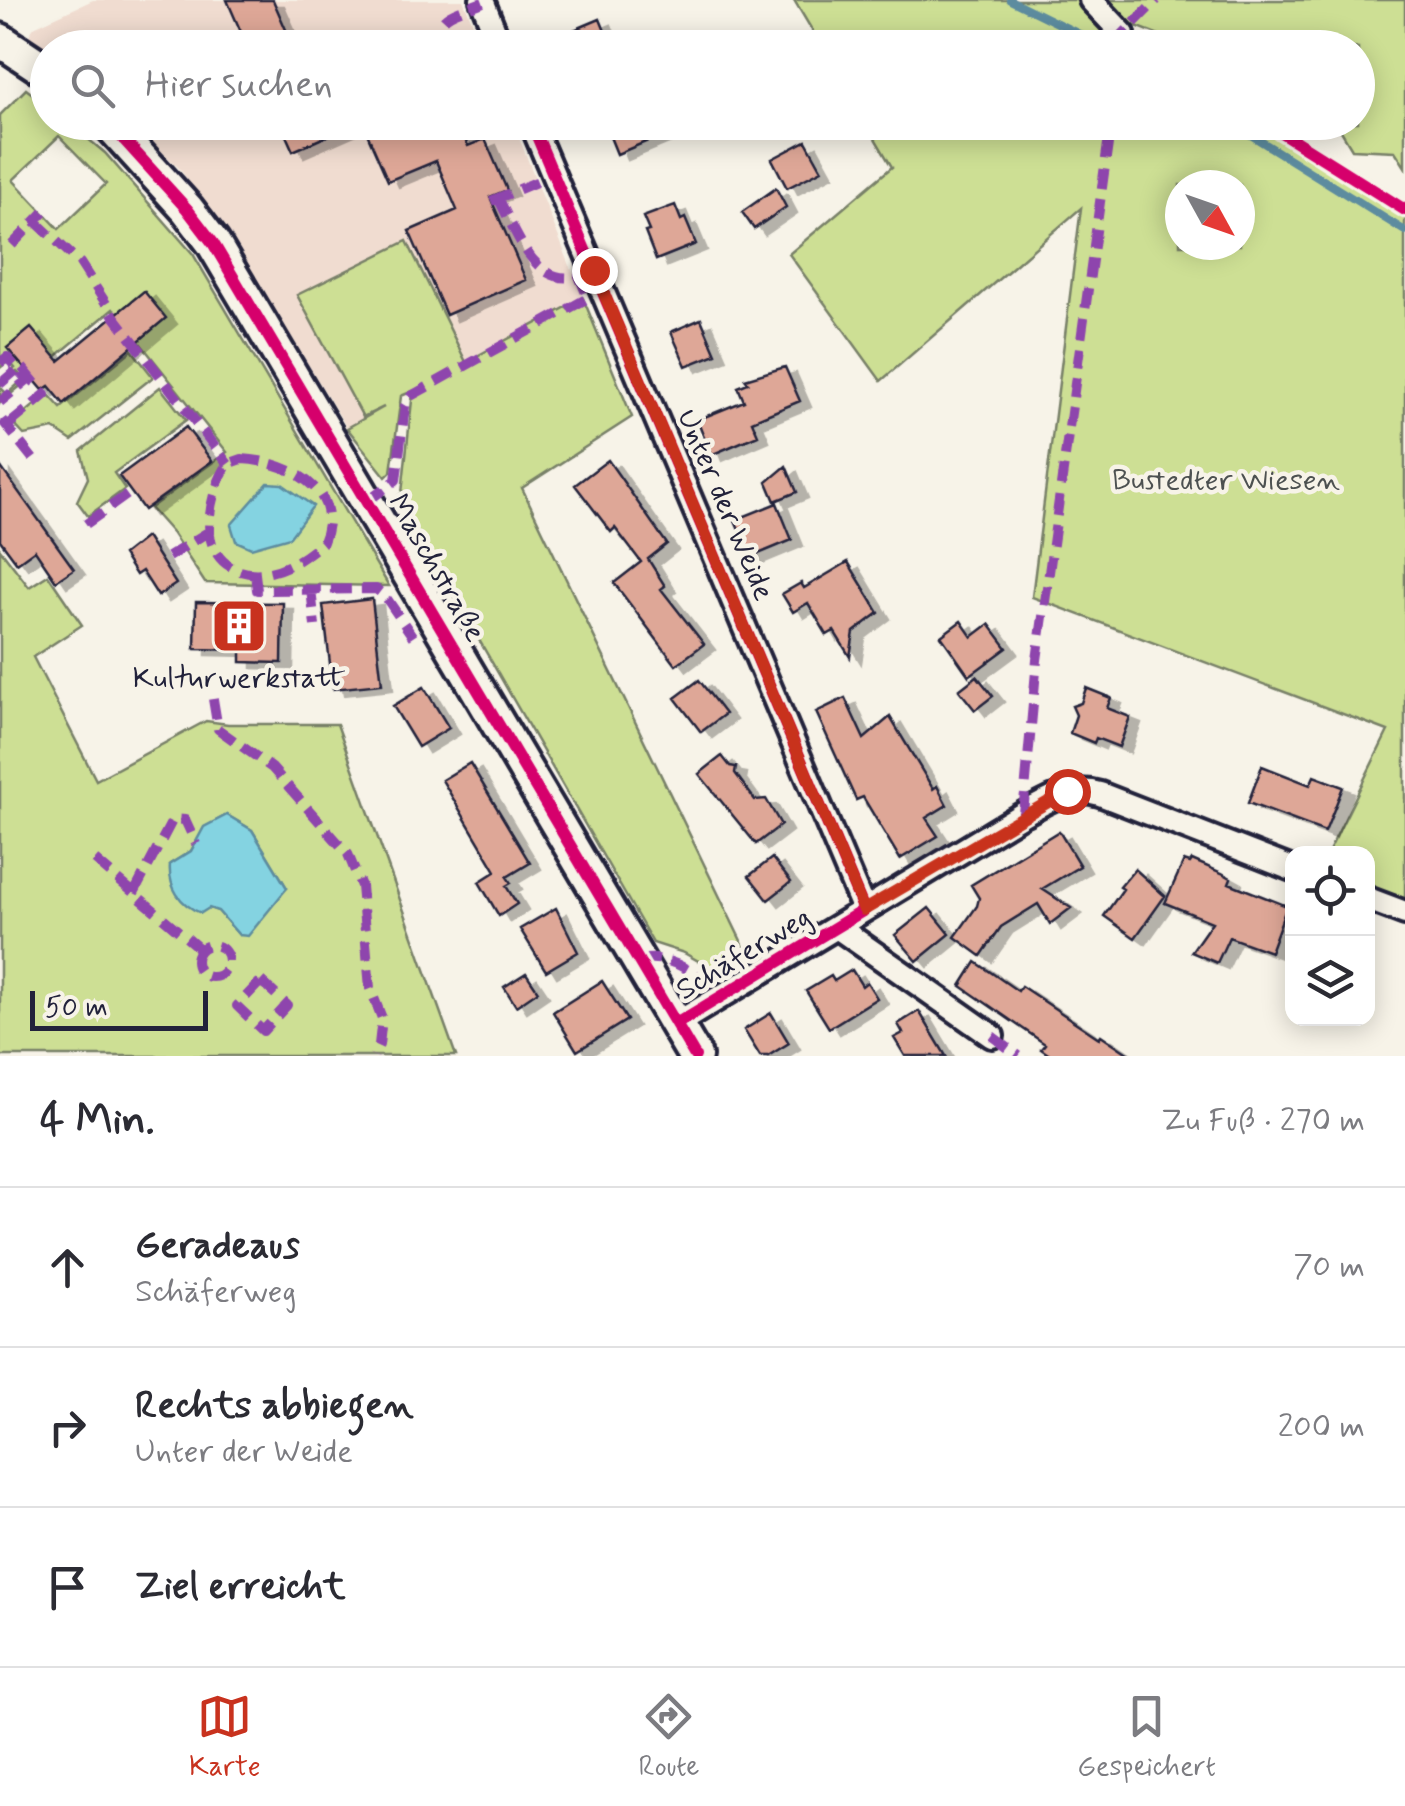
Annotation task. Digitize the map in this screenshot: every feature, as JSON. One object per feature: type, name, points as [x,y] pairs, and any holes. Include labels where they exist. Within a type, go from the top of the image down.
[{"type":"street","points":[[482,0],[494,30]]},
{"type":"street","points":[[1091,0],[1120,30]]},
{"type":"street","points":[[0,40],[30,60]]},
{"type":"street","name":"Maschstraße","points":[[124,140],[213,242],[696,1056]]},
{"type":"street","name":"Unter der Weide","points":[[540,140],[864,910]]},
{"type":"street","name":"Schäferweg","points":[[676,1024],[1067,791],[1100,794],[1285,867]]},
{"type":"street","points":[[1375,902],[1405,914]]},
{"type":"street","name":"Schäferweg","points":[[837,927],[992,1036]]},
{"type":"shaded area","points":[[93,0],[463,0],[476,30],[32,30]]},
{"type":"shaded area","points":[[150,140],[520,140],[583,298],[347,428],[231,238],[179,168]]},
{"type":"green space","points":[[794,0],[1082,0],[1105,30],[812,30]]},
{"type":"green space","points":[[1104,0],[1405,0],[1405,167],[1395,151],[1352,149],[1347,140],[1375,140],[1375,30],[1146,30],[1118,19]]},
{"type":"green space","points":[[26,89],[30,92],[30,140],[55,140],[13,180],[59,229],[106,184],[63,140],[89,140],[105,153],[193,254],[389,586],[205,583],[173,534],[150,508],[227,452],[113,309],[0,403],[0,387],[7,394],[24,379],[17,372],[0,386],[0,381],[15,368],[9,361],[0,368],[0,115]]},
{"type":"green space","name":"Bustedter Wiesen","points":[[876,140],[1280,140],[1405,217],[1405,901],[1375,889],[1375,846],[1331,846],[1388,731],[1032,597],[1081,208],[881,381],[789,254],[892,167]]},
{"type":"green space","points":[[407,241],[466,362],[583,298],[632,417],[522,488],[745,949],[711,968],[684,953],[653,943],[397,497],[402,493],[413,391],[401,396],[391,472],[386,477],[347,428],[384,407],[363,417],[297,295]]},
{"type":"green space","points":[[132,350],[153,377],[72,441],[54,429],[24,435],[13,423],[48,394],[61,408]]},
{"type":"green space","points":[[160,387],[186,420],[114,473],[125,489],[88,516],[77,501],[88,478],[81,451]]},
{"type":"green space","points":[[0,549],[29,587],[48,575],[82,625],[33,657],[96,780],[206,721],[337,724],[456,1056],[0,1056]],"holes":[[[227,815],[252,830],[287,888],[239,935],[170,864],[191,851],[205,827]]]},
{"type":"water","points":[[268,483],[282,484],[313,506],[290,537],[251,548],[236,541],[231,525]]},
{"type":"water","points":[[227,815],[252,830],[287,888],[248,936],[239,935],[218,911],[209,908],[201,913],[187,905],[171,880],[170,864],[191,851],[204,827]]},
{"type":"building","points":[[227,0],[273,0],[286,30],[240,30]]},
{"type":"building","points":[[600,19],[605,30],[574,30]]},
{"type":"building","points":[[288,140],[318,140],[293,151]]},
{"type":"building","points":[[370,140],[465,140],[468,146],[485,140],[507,190],[490,197],[526,280],[446,315],[409,231],[457,210],[436,161],[388,181]]},
{"type":"building","points":[[611,140],[650,140],[617,154]]},
{"type":"building","points":[[806,141],[822,170],[787,188],[772,159]]},
{"type":"building","points":[[776,188],[786,207],[754,229],[742,212]]},
{"type":"building","points":[[675,205],[696,244],[656,260],[643,217]]},
{"type":"building","points":[[144,291],[166,318],[64,404],[49,386],[43,390],[7,348],[31,328],[59,361]]},
{"type":"building","points":[[701,319],[716,354],[686,366],[671,332]]},
{"type":"building","points":[[785,367],[800,401],[752,421],[758,435],[711,455],[697,420],[744,401],[738,387],[748,383],[745,379]]},
{"type":"building","points":[[186,427],[212,461],[144,510],[119,476]]},
{"type":"building","points":[[608,460],[667,544],[648,559],[665,586],[661,589],[704,644],[676,665],[614,583],[641,562],[615,528],[611,532],[575,485]]},
{"type":"building","points":[[0,466],[74,569],[56,581],[35,550],[17,563],[0,540]]},
{"type":"building","points":[[786,466],[797,492],[775,501],[767,482]]},
{"type":"building","points":[[777,503],[792,540],[751,557],[735,520]]},
{"type":"building","points":[[146,537],[176,584],[158,596],[142,571],[136,575],[123,555]]},
{"type":"building","points":[[848,562],[879,613],[854,632],[850,657],[834,631],[827,635],[808,603],[793,612],[782,594],[801,583],[804,588]]},
{"type":"building","points":[[372,599],[382,684],[333,689],[323,605]]},
{"type":"building","name":"Kulturwerkstatt","points":[[196,602],[283,603],[282,663],[241,662],[241,650],[195,649]]},
{"type":"building","points":[[961,621],[972,637],[989,624],[1007,648],[969,676],[941,636]]},
{"type":"building","points":[[977,676],[993,696],[975,710],[959,690]]},
{"type":"building","points":[[699,680],[725,714],[701,732],[675,698]]},
{"type":"building","points":[[424,687],[449,728],[418,747],[393,706]]},
{"type":"building","points":[[1086,688],[1111,698],[1107,708],[1130,717],[1119,747],[1096,738],[1094,743],[1070,733],[1076,715],[1072,706],[1081,703]]},
{"type":"building","points":[[845,698],[864,739],[890,717],[933,789],[937,786],[947,805],[926,818],[938,836],[900,859],[863,797],[856,800],[816,712]]},
{"type":"building","points":[[722,756],[736,767],[735,773],[755,800],[766,799],[781,825],[756,844],[699,774]]},
{"type":"building","points":[[470,763],[530,863],[507,877],[511,883],[506,886],[517,904],[499,916],[479,882],[496,871],[442,780]]},
{"type":"building","points":[[1262,766],[1310,785],[1314,776],[1343,787],[1325,832],[1248,803]]},
{"type":"building","points":[[1059,831],[1080,866],[1042,889],[1071,908],[1050,924],[1038,904],[1001,927],[981,956],[955,937],[977,906],[979,898],[971,885]]},
{"type":"building","points":[[772,858],[791,882],[768,900],[749,876]]},
{"type":"building","points":[[1192,860],[1222,873],[1231,878],[1229,883],[1285,905],[1270,952],[1229,937],[1217,963],[1191,952],[1212,922],[1165,903],[1184,861]]},
{"type":"building","points":[[1135,869],[1165,896],[1135,938],[1104,916]]},
{"type":"building","points":[[556,908],[578,952],[546,971],[520,929]]},
{"type":"building","points":[[929,908],[950,934],[917,961],[895,935]]},
{"type":"building","points":[[976,962],[1018,991],[1021,986],[1132,1056],[1051,1056],[1041,1049],[1045,1044],[961,986]]},
{"type":"building","points":[[852,970],[862,986],[867,982],[877,998],[829,1028],[806,991],[831,976],[834,981]]},
{"type":"building","points":[[526,973],[538,991],[516,1006],[504,987]]},
{"type":"building","points":[[602,981],[627,1020],[577,1051],[553,1012]]},
{"type":"building","points":[[919,1011],[946,1056],[905,1056],[894,1038],[903,1033],[898,1024]]},
{"type":"building","points":[[771,1013],[789,1043],[768,1056],[760,1056],[744,1030]]},
{"type":"waterway","points":[[1010,0],[1071,30]]},
{"type":"waterway","points":[[1259,140],[1405,231]]},
{"type":"marked path","points":[[1127,30],[1157,0]]},
{"type":"marked path","points":[[440,30],[448,16],[483,2]]},
{"type":"marked path","points":[[1023,814],[1037,660],[1109,140]]},
{"type":"marked path","points":[[491,201],[553,175]]},
{"type":"marked path","points":[[498,198],[519,240],[538,265],[563,277],[579,276]]},
{"type":"marked path","points":[[12,245],[44,212]]},
{"type":"marked path","points":[[35,221],[80,263],[114,316],[228,464]]},
{"type":"marked path","points":[[368,501],[396,480],[405,406],[411,396],[588,298],[579,276],[594,269]]},
{"type":"marked path","points":[[0,363],[7,357],[27,380],[0,402]]},
{"type":"marked path","points":[[0,384],[21,366],[45,395],[7,426]]},
{"type":"marked path","points":[[2,420],[33,459]]},
{"type":"marked path","points":[[242,459],[293,472],[308,481],[326,507],[328,523],[323,542],[298,560],[270,572],[232,568],[211,541],[210,515],[216,488],[228,464],[242,459]]},
{"type":"marked path","points":[[86,524],[131,492]]},
{"type":"marked path","points":[[168,557],[208,532]]},
{"type":"marked path","points":[[255,574],[257,590],[376,589],[413,637]]},
{"type":"marked path","points":[[311,589],[315,626]]},
{"type":"marked path","points":[[213,699],[218,729],[272,768],[348,854],[361,886],[370,988],[382,1018],[374,1056]]},
{"type":"marked path","points":[[134,893],[173,819],[185,820],[196,844]]},
{"type":"marked path","points":[[95,860],[201,950]]},
{"type":"marked path","points":[[212,945],[223,950],[228,961],[223,972],[212,977],[201,972],[196,961],[201,950],[212,945]]},
{"type":"marked path","points":[[639,960],[674,963],[726,994]]},
{"type":"marked path","points":[[261,981],[287,1005],[263,1031],[237,1006],[261,981]]},
{"type":"marked path","points":[[992,1036],[1019,1056]]},
{"type":"cycle path","points":[[124,140],[213,243],[695,1056]]},
{"type":"cycle path","points":[[539,140],[864,910],[676,1024]]},
{"type":"cycle path","points":[[1294,140],[1405,210]]},
{"type":"place","name":"Kulturwerkstatt","points":[[239,626]]},
{"type":"route","points":[[594,270],[864,910],[1067,791]]}]
